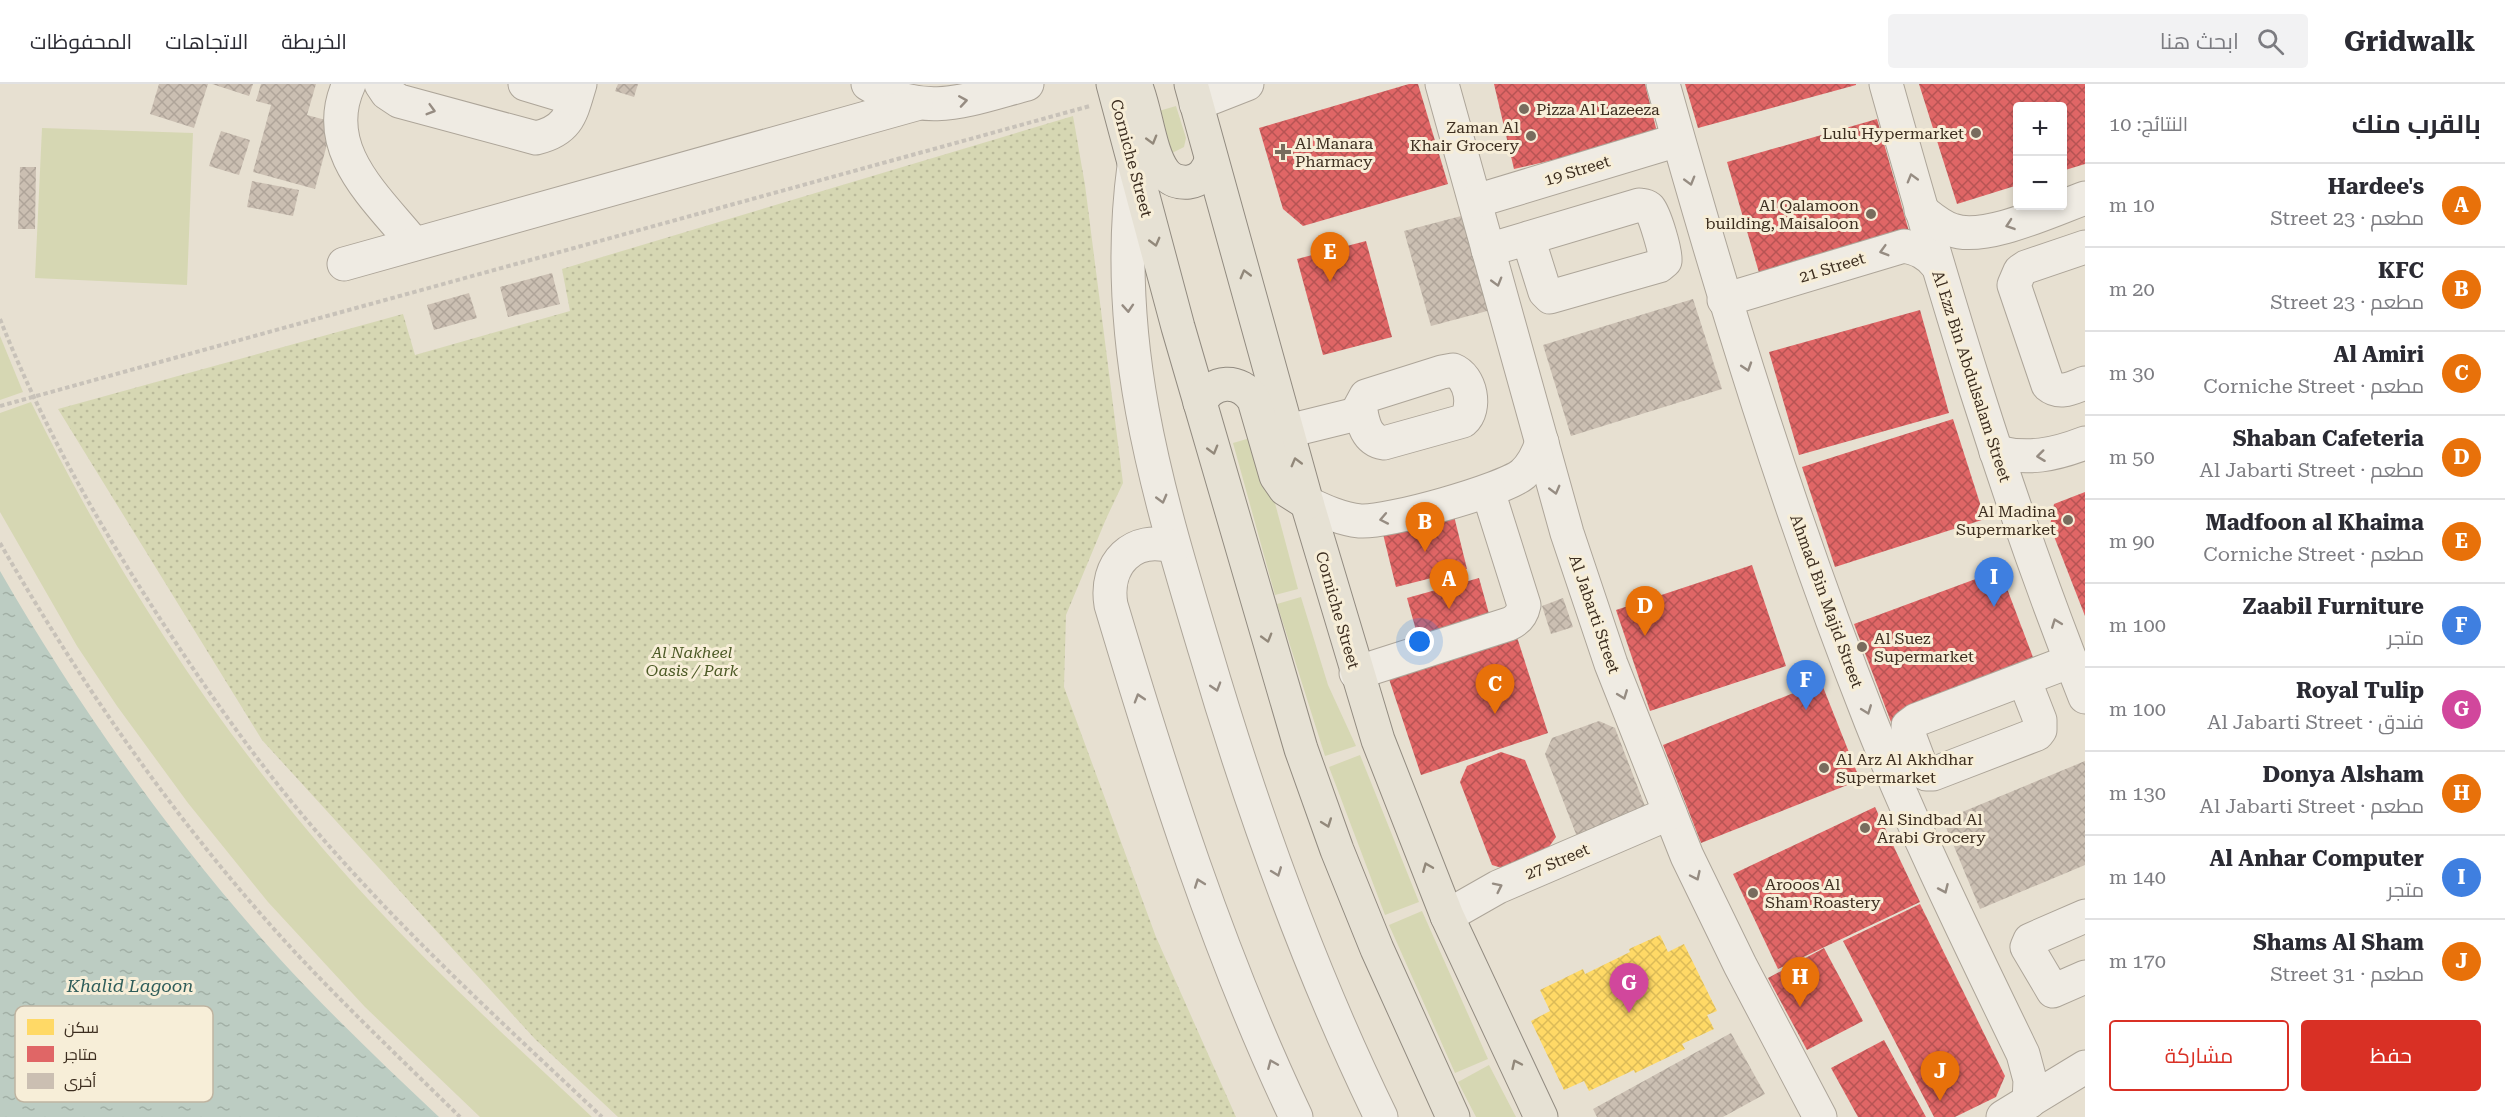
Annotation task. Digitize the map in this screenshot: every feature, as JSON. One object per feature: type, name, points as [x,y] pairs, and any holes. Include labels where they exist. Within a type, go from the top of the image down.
[{"type":"main road","name":"Corniche Street","points":[[1122,89],[1134,166],[1200,403],[1301,749],[1337,850],[1377,949],[1449,1114]]},
{"type":"main road","points":[[1122,89],[1165,174],[1173,180],[1192,182],[1201,177],[1211,161]]},
{"type":"main road","name":"Corniche Street","points":[[1193,94],[1356,673],[1403,809],[1447,916],[1541,1117]]},
{"type":"main road","points":[[1200,403],[1210,389],[1218,385],[1235,384],[1249,393],[1254,400],[1276,476],[1286,489],[1307,503]]},
{"type":"street","points":[[349,84],[340,115],[343,146],[359,174],[414,244]]},
{"type":"street","points":[[381,84],[387,93],[399,101],[536,138],[551,134],[563,126],[572,112],[578,92],[525,84]]},
{"type":"street","points":[[867,84],[895,98],[916,104]]},
{"type":"street","points":[[344,264],[916,104],[970,100],[1027,84]]},
{"type":"street","points":[[1193,94],[1246,84]]},
{"type":"street","name":"Al Jabarti Street","points":[[1442,84],[1576,564],[1611,664],[1686,856],[1820,1117]]},
{"type":"street","name":"Ahmad Bin Majid Street","points":[[1663,84],[1724,300],[1839,637],[1908,811],[2023,1054],[2030,1080],[2016,1109]]},
{"type":"street","name":"Al Ezz Bin Abdulsalam Street","points":[[1886,84],[1936,264],[2025,542],[2085,697]]},
{"type":"street","name":"19 Street","points":[[1476,201],[1678,140]]},
{"type":"street","points":[[1134,166],[1127,239],[1130,339],[1146,436],[1174,548],[1262,832],[1299,930],[1381,1117]]},
{"type":"street","points":[[1921,210],[1952,231],[1970,234],[1989,232],[2085,198]]},
{"type":"street","points":[[1488,250],[1528,238]]},
{"type":"street","name":"21 Street","points":[[1724,300],[1904,246],[1928,255],[1936,264]]},
{"type":"street","points":[[2085,247],[2026,267],[2020,271],[2014,285],[2048,385],[2054,390],[2061,391],[2085,383]]},
{"type":"street","points":[[1288,431],[1361,413]]},
{"type":"street","points":[[1307,503],[1346,518],[1384,520],[1488,491],[1512,481],[1531,465],[1542,442]]},
{"type":"street","points":[[1996,452],[2027,457],[2045,456],[2085,443]]},
{"type":"street","points":[[1356,673],[1509,624],[1516,621],[1522,614],[1524,605],[1488,491]]},
{"type":"street","points":[[1174,548],[1159,542],[1144,544],[1129,552],[1118,562],[1111,576],[1109,592],[1111,605],[1184,839],[1247,1005],[1296,1117]]},
{"type":"street","points":[[2024,679],[2071,661]]},
{"type":"street","name":"27 Street","points":[[1447,916],[1507,883],[1670,813]]},
{"type":"street","points":[[2085,915],[2030,940],[2027,946],[2053,991],[2085,977]]},
{"type":"street","points":[[2016,1109],[2085,1067]]},
{"type":"path","points":[[0,406],[1122,89]]},
{"type":"path","points":[[0,319],[32,396],[86,498],[133,576],[209,691],[270,774],[337,855],[408,932],[602,1117]]},
{"type":"path","points":[[0,543],[56,639],[99,704],[191,830],[293,950],[347,1007],[460,1117]]},
{"type":"green space","points":[[1176,106],[1186,138],[1184,147],[1172,153],[1168,152],[1152,113]]},
{"type":"green space","name":"Al Nakheel Oasis / Park","points":[[1073,116],[1085,185],[1123,483],[1066,615],[1064,687],[1156,937],[1236,1117],[618,1117],[535,1039],[262,740],[58,409],[403,314],[415,355],[570,311],[562,269]]},
{"type":"green space","points":[[42,128],[193,133],[187,285],[35,278]]},
{"type":"green space","points":[[0,336],[23,392],[0,400]]},
{"type":"green space","points":[[31,402],[65,469],[140,600],[225,725],[270,785],[318,843],[422,956],[592,1117],[480,1117],[365,1007],[268,902],[188,803],[117,706],[77,646],[0,512],[0,413]]},
{"type":"green space","points":[[1257,436],[1298,589],[1275,595],[1233,443]]},
{"type":"green space","points":[[1301,597],[1328,685],[1356,746],[1325,756],[1277,604]]},
{"type":"green space","points":[[1360,755],[1419,902],[1385,915],[1329,767]]},
{"type":"green space","points":[[1422,911],[1488,1059],[1455,1073],[1389,925]]},
{"type":"green space","points":[[1489,1065],[1516,1117],[1476,1117],[1458,1082]]},
{"type":"water","name":"Khalid Lagoon","points":[[0,571],[62,673],[95,722],[164,819],[201,866],[297,978],[439,1117],[0,1117]]},
{"type":"building: سكن","points":[[1660,935],[1668,952],[1684,944],[1717,1011],[1707,1015],[1714,1029],[1682,1044],[1685,1049],[1635,1073],[1634,1070],[1589,1091],[1584,1081],[1564,1090],[1531,1021],[1550,1011],[1540,990],[1583,969],[1585,974],[1630,952],[1629,949]]},
{"type":"building: متاجر","points":[[1409,84],[1418,84],[1448,184],[1303,226],[1283,209],[1259,128]]},
{"type":"building: متاجر","points":[[1494,84],[1645,84],[1658,136],[1514,169]]},
{"type":"building: متاجر","points":[[1685,84],[1856,84],[1856,85],[1698,128]]},
{"type":"building: متاجر","name":"Lulu Hypermarket","points":[[1919,84],[2085,84],[2085,164],[2067,169],[2067,102],[2013,102],[2013,187],[1957,204]]},
{"type":"building: متاجر","points":[[1877,119],[1910,235],[1760,276],[1727,162]]},
{"type":"building: متاجر","points":[[1366,241],[1392,337],[1323,355],[1297,259]]},
{"type":"building: متاجر","points":[[1920,310],[1949,413],[1799,455],[1769,352]]},
{"type":"building: متاجر","points":[[1953,419],[1985,519],[1835,567],[1802,467]]},
{"type":"building: متاجر","points":[[2085,492],[2085,616],[2050,526],[2054,504]]},
{"type":"building: متاجر","points":[[1454,516],[1467,569],[1396,587],[1383,534]]},
{"type":"building: متاجر","points":[[1752,565],[1786,666],[1650,711],[1616,610]]},
{"type":"building: متاجر","points":[[2000,570],[2037,668],[1891,722],[1854,624]]},
{"type":"building: متاجر","points":[[1479,578],[1491,621],[1419,641],[1407,598]]},
{"type":"building: متاجر","points":[[1514,628],[1548,733],[1421,775],[1386,670]]},
{"type":"building: متاجر","points":[[1821,682],[1860,780],[1701,843],[1663,745]]},
{"type":"building: متاجر","points":[[1501,752],[1525,760],[1556,837],[1541,858],[1512,871],[1492,865],[1460,782],[1467,766]]},
{"type":"building: متاجر","points":[[1875,807],[1920,902],[1778,969],[1733,874]]},
{"type":"building: متاجر","points":[[1920,904],[2005,1076],[1996,1097],[1955,1117],[1934,1117],[1843,941]]},
{"type":"building: متاجر","points":[[1824,948],[1863,1021],[1807,1050],[1768,978]]},
{"type":"building: متاجر","points":[[1884,1040],[1926,1117],[1858,1117],[1831,1068]]},
{"type":"building: أخرى","points":[[159,84],[208,84],[194,128],[150,114]]},
{"type":"building: أخرى","points":[[212,84],[253,84],[249,96]]},
{"type":"building: أخرى","points":[[261,84],[316,84],[307,115],[333,122],[315,189],[253,172],[271,105],[256,101]]},
{"type":"building: أخرى","points":[[618,84],[638,84],[634,97],[615,91]]},
{"type":"building: أخرى","points":[[221,131],[250,140],[239,175],[209,166]]},
{"type":"building: أخرى","points":[[20,167],[36,167],[35,229],[18,229]]},
{"type":"building: أخرى","points":[[252,181],[299,190],[293,216],[247,207]]},
{"type":"building: أخرى","points":[[1465,215],[1491,310],[1431,326],[1404,231]]},
{"type":"building: أخرى","points":[[552,273],[560,304],[508,317],[500,287]]},
{"type":"building: أخرى","points":[[469,293],[477,318],[434,330],[427,305]]},
{"type":"building: أخرى","points":[[1693,299],[1722,389],[1571,436],[1543,345]]},
{"type":"building: أخرى","points":[[1563,598],[1573,627],[1551,634],[1542,606]]},
{"type":"building: أخرى","points":[[1599,721],[1615,728],[1645,806],[1595,837],[1576,834],[1545,754],[1552,738]]},
{"type":"building: أخرى","points":[[2085,761],[2085,865],[1980,909],[1943,820]]},
{"type":"building: أخرى","points":[[1731,1033],[1765,1094],[1723,1117],[1597,1117],[1593,1109]]},
{"type":"place","name":"Pizza Al Lazeeza","points":[[1524,109]]},
{"type":"place","name":"Lulu Hypermarket","points":[[1976,133]]},
{"type":"place","name":"Zaman Al Khair Grocery","points":[[1531,136]]},
{"type":"place","name":"Al Manara Pharmacy","points":[[1283,152]]},
{"type":"place","name":"Al Qalamoon building, Maisaloon","points":[[1871,214]]},
{"type":"place","name":"Madfoon al Khaima","points":[[1330,282]]},
{"type":"place","name":"Al Madina Supermarket","points":[[2068,520]]},
{"type":"place","name":"KFC","points":[[1425,552]]},
{"type":"place","name":"Al Anhar Computer","points":[[1994,607]]},
{"type":"place","name":"Hardee's","points":[[1449,609]]},
{"type":"place","name":"Shaban Cafeteria","points":[[1645,636]]},
{"type":"place","name":"Al Suez Supermarket","points":[[1862,647]]},
{"type":"place","name":"Zaabil Furniture","points":[[1806,710]]},
{"type":"place","name":"Al Amiri","points":[[1495,714]]},
{"type":"place","name":"Al Arz Al Akhdhar Supermarket","points":[[1824,768]]},
{"type":"place","name":"Al Sindbad Al Arabi Grocery","points":[[1865,828]]},
{"type":"place","name":"Arooos Al Sham Roastery","points":[[1753,893]]},
{"type":"place","name":"Donya Alsham","points":[[1800,1007]]},
{"type":"place","name":"Royal Tulip","points":[[1629,1013]]},
{"type":"place","name":"Shams Al Sham","points":[[1940,1101]]}]
